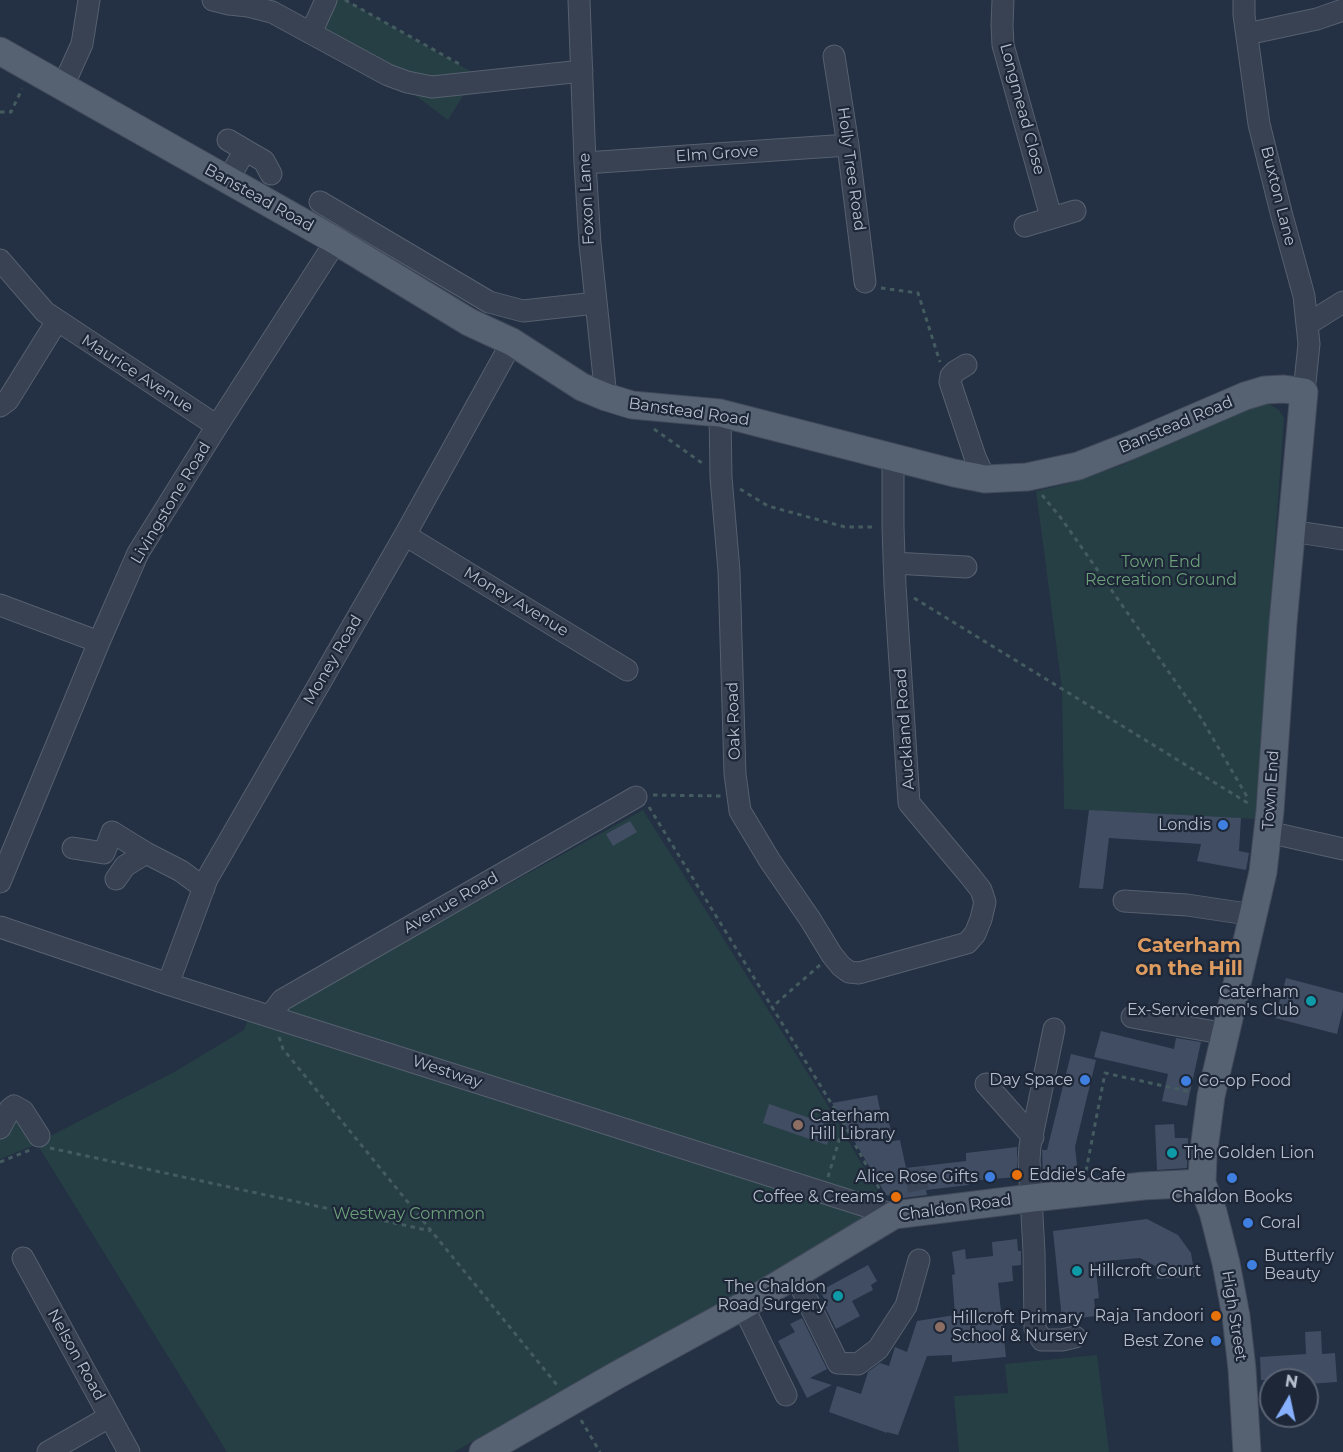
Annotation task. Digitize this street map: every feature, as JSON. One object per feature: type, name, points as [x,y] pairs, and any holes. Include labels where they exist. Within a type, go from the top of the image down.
[{"type":"main road","name":"Banstead Road","points":[[0,51],[336,241],[469,322],[512,342],[582,387],[632,405],[720,413],[985,479],[1027,477],[1078,466],[1245,396],[1265,390],[1284,389],[1304,392]]},
{"type":"main road","name":"Town End","points":[[1202,1183],[1211,1096],[1263,872],[1264,816],[1304,392]]},
{"type":"main road","name":"Chaldon Road","points":[[483,1452],[743,1306],[894,1215],[921,1205],[1202,1183]]},
{"type":"main road","name":"High Street","points":[[1202,1183],[1213,1212],[1236,1316],[1247,1452]]},
{"type":"street","points":[[63,86],[82,44],[89,0]]},
{"type":"street","points":[[311,33],[326,0]]},
{"type":"street","name":"Foxon Lane","points":[[579,0],[590,244],[606,397]]},
{"type":"street","name":"Longmead Close","points":[[1002,0],[1004,45],[1051,217]]},
{"type":"street","name":"Buxton Lane","points":[[1244,0],[1259,124],[1304,296],[1309,344],[1304,392]]},
{"type":"street","points":[[224,1],[272,12],[388,75],[432,87],[582,71]]},
{"type":"street","points":[[1247,34],[1317,19],[1343,10]]},
{"type":"street","name":"Holly Tree Road","points":[[834,56],[866,282]]},
{"type":"street","points":[[228,180],[236,145],[264,161],[271,174]]},
{"type":"street","name":"Elm Grove","points":[[585,164],[848,145]]},
{"type":"street","points":[[320,202],[489,302],[523,311],[596,303]]},
{"type":"street","points":[[1025,226],[1075,211]]},
{"type":"street","name":"Livingstone Road","points":[[0,882],[138,553],[336,241]]},
{"type":"street","name":"Maurice Avenue","points":[[0,260],[45,312],[217,426]]},
{"type":"street","points":[[1308,324],[1343,302]]},
{"type":"street","points":[[0,406],[8,400],[57,321]]},
{"type":"street","name":"Money Road","points":[[168,984],[207,879],[405,535],[512,342]]},
{"type":"street","points":[[966,365],[951,376],[950,382],[975,458],[985,479]]},
{"type":"street","name":"Oak Road","points":[[720,413],[721,477],[729,571],[735,774],[740,811],[770,861],[841,966],[849,972],[859,973],[872,970]]},
{"type":"street","name":"Auckland Road","points":[[872,970],[967,943],[975,934],[985,902],[981,890],[909,803],[895,586],[893,457]]},
{"type":"street","points":[[1291,531],[1343,539]]},
{"type":"street","name":"Money Avenue","points":[[405,535],[627,670]]},
{"type":"street","points":[[894,563],[966,567]]},
{"type":"street","points":[[0,605],[99,642]]},
{"type":"street","name":"Avenue Road","points":[[271,1016],[282,1000],[639,796]]},
{"type":"street","points":[[1264,816],[1343,849]]},
{"type":"street","points":[[72,848],[104,853],[112,832],[181,871],[204,888]]},
{"type":"street","points":[[116,879],[125,866],[146,853]]},
{"type":"street","points":[[1124,902],[1187,905],[1254,915]]},
{"type":"street","name":"Westway","points":[[0,927],[168,984],[894,1215]]},
{"type":"street","points":[[1132,1017],[1226,1034]]},
{"type":"street","points":[[1054,1029],[1029,1160],[1035,1329],[1042,1340],[1062,1340],[1075,1337]]},
{"type":"street","points":[[986,1084],[1033,1137]]},
{"type":"street","points":[[0,1128],[14,1100],[23,1111],[37,1144]]},
{"type":"street","name":"Nelson Road","points":[[23,1258],[129,1452]]},
{"type":"street","points":[[795,1275],[838,1363],[858,1364],[878,1349],[906,1306],[919,1260]]},
{"type":"street","points":[[743,1306],[786,1395]]},
{"type":"street","points":[[48,1452],[109,1417]]},
{"type":"path","points":[[345,0],[489,81]]},
{"type":"path","points":[[0,112],[11,112],[32,68]]},
{"type":"path","points":[[866,282],[869,286],[918,293],[943,371]]},
{"type":"path","points":[[650,425],[721,477],[768,506],[845,527],[893,527]]},
{"type":"path","points":[[1027,477],[1060,518],[1201,718],[1264,816]]},
{"type":"path","points":[[895,586],[1264,816]]},
{"type":"path","points":[[639,796],[738,797]]},
{"type":"path","points":[[639,796],[844,1124],[894,1215]]},
{"type":"path","points":[[772,1007],[832,955]]},
{"type":"path","points":[[271,1016],[283,1049],[570,1402],[600,1452]]},
{"type":"path","points":[[1081,1193],[1105,1073],[1211,1096]]},
{"type":"path","points":[[823,1192],[844,1124]]},
{"type":"path","points":[[0,1162],[37,1144],[432,1231]]},
{"type":"green space","points":[[326,0],[345,0],[488,81],[463,96],[448,120],[388,75],[311,33]]},
{"type":"green space","name":"Town End Recreation Ground","points":[[1253,403],[1267,403],[1279,410],[1284,418],[1255,819],[1064,809],[1062,688],[1036,491],[1066,484],[1120,466]]},
{"type":"green space","name":"Westway Common","points":[[643,810],[827,1104],[882,1199],[874,1217],[454,1452],[227,1452],[37,1144],[0,1159],[0,1140],[10,1118],[15,1117],[37,1143],[176,1071],[244,1030],[248,1019],[286,1005]]},
{"type":"green space","points":[[1097,1355],[1109,1452],[959,1452],[954,1396],[1008,1393],[1005,1364]]},
{"type":"building","points":[[1089,810],[1241,818],[1239,851],[1249,853],[1246,870],[1197,861],[1201,844],[1109,838],[1103,889],[1079,888]]},
{"type":"building","points":[[630,821],[637,832],[613,846],[606,834]]},
{"type":"building","name":"Caterham Ex-Servicemen's Club","points":[[1286,978],[1343,993],[1343,1009],[1337,1034],[1275,1018]]},
{"type":"building","points":[[1101,1031],[1174,1049],[1176,1038],[1201,1042],[1187,1106],[1162,1101],[1168,1074],[1094,1057]]},
{"type":"building","points":[[1071,1054],[1096,1060],[1075,1147],[1078,1174],[1043,1178],[1042,1150],[1047,1150]]},
{"type":"building","points":[[877,1095],[882,1119],[888,1118],[893,1141],[900,1140],[906,1168],[966,1161],[966,1153],[1017,1147],[1017,1177],[968,1181],[969,1185],[926,1190],[927,1195],[903,1198],[886,1195],[832,1103]]},
{"type":"building","name":"Caterham Hill Library","points":[[769,1104],[833,1126],[827,1145],[763,1123]]},
{"type":"building","name":"The Golden Lion","points":[[1174,1124],[1175,1138],[1188,1138],[1187,1168],[1157,1170],[1155,1125]]},
{"type":"building","name":"Hillcroft Court","points":[[1147,1219],[1178,1235],[1191,1253],[1195,1277],[1157,1279],[1155,1266],[1140,1258],[1095,1262],[1099,1298],[1094,1299],[1096,1316],[1062,1320],[1053,1231]]},
{"type":"building","points":[[1017,1239],[1018,1251],[1021,1251],[1021,1265],[1012,1266],[1013,1281],[998,1283],[1006,1357],[952,1362],[952,1355],[927,1356],[898,1435],[829,1412],[837,1386],[861,1394],[868,1372],[880,1363],[889,1366],[895,1347],[907,1352],[917,1321],[955,1315],[952,1275],[955,1274],[952,1252],[965,1249],[966,1259],[993,1256],[992,1242]]},
{"type":"building","name":"The Chaldon Road Surgery","points":[[868,1265],[877,1281],[871,1285],[873,1290],[852,1301],[860,1316],[836,1329],[825,1307],[828,1305],[820,1291]]},
{"type":"building","points":[[802,1318],[827,1369],[810,1378],[832,1385],[807,1398],[778,1341],[795,1332],[790,1324]]},
{"type":"building","points":[[1321,1331],[1322,1354],[1335,1353],[1337,1382],[1319,1383],[1319,1368],[1260,1368],[1260,1357],[1306,1354],[1305,1332]]},
{"type":"tunnel","points":[[914,1170],[920,1199]]},
{"type":"place","name":"Londis","points":[[1223,825]]},
{"type":"place","name":"Caterham Ex-Servicemen's Club","points":[[1311,1001]]},
{"type":"place","name":"Day Space","points":[[1085,1080]]},
{"type":"place","name":"Co-op Food","points":[[1186,1081]]},
{"type":"place","name":"Caterham Hill Library","points":[[798,1125]]},
{"type":"place","name":"The Golden Lion","points":[[1172,1153]]},
{"type":"place","name":"Eddie's Cafe","points":[[1017,1175]]},
{"type":"place","name":"Alice Rose Gifts","points":[[990,1177]]},
{"type":"place","name":"Chaldon Books","points":[[1232,1178]]},
{"type":"place","name":"Coffee & Creams","points":[[896,1197]]},
{"type":"place","name":"Coral","points":[[1248,1223]]},
{"type":"place","name":"Butterfly Beauty","points":[[1252,1265]]},
{"type":"place","name":"Hillcroft Court","points":[[1077,1271]]},
{"type":"place","name":"The Chaldon Road Surgery","points":[[838,1296]]},
{"type":"place","name":"Raja Tandoori","points":[[1216,1316]]},
{"type":"place","name":"Hillcroft Primary School & Nursery","points":[[940,1327]]},
{"type":"place","name":"Best Zone","points":[[1216,1341]]},
{"type":"district","name":"Caterham on the Hill","points":[[1189,958]]}]
